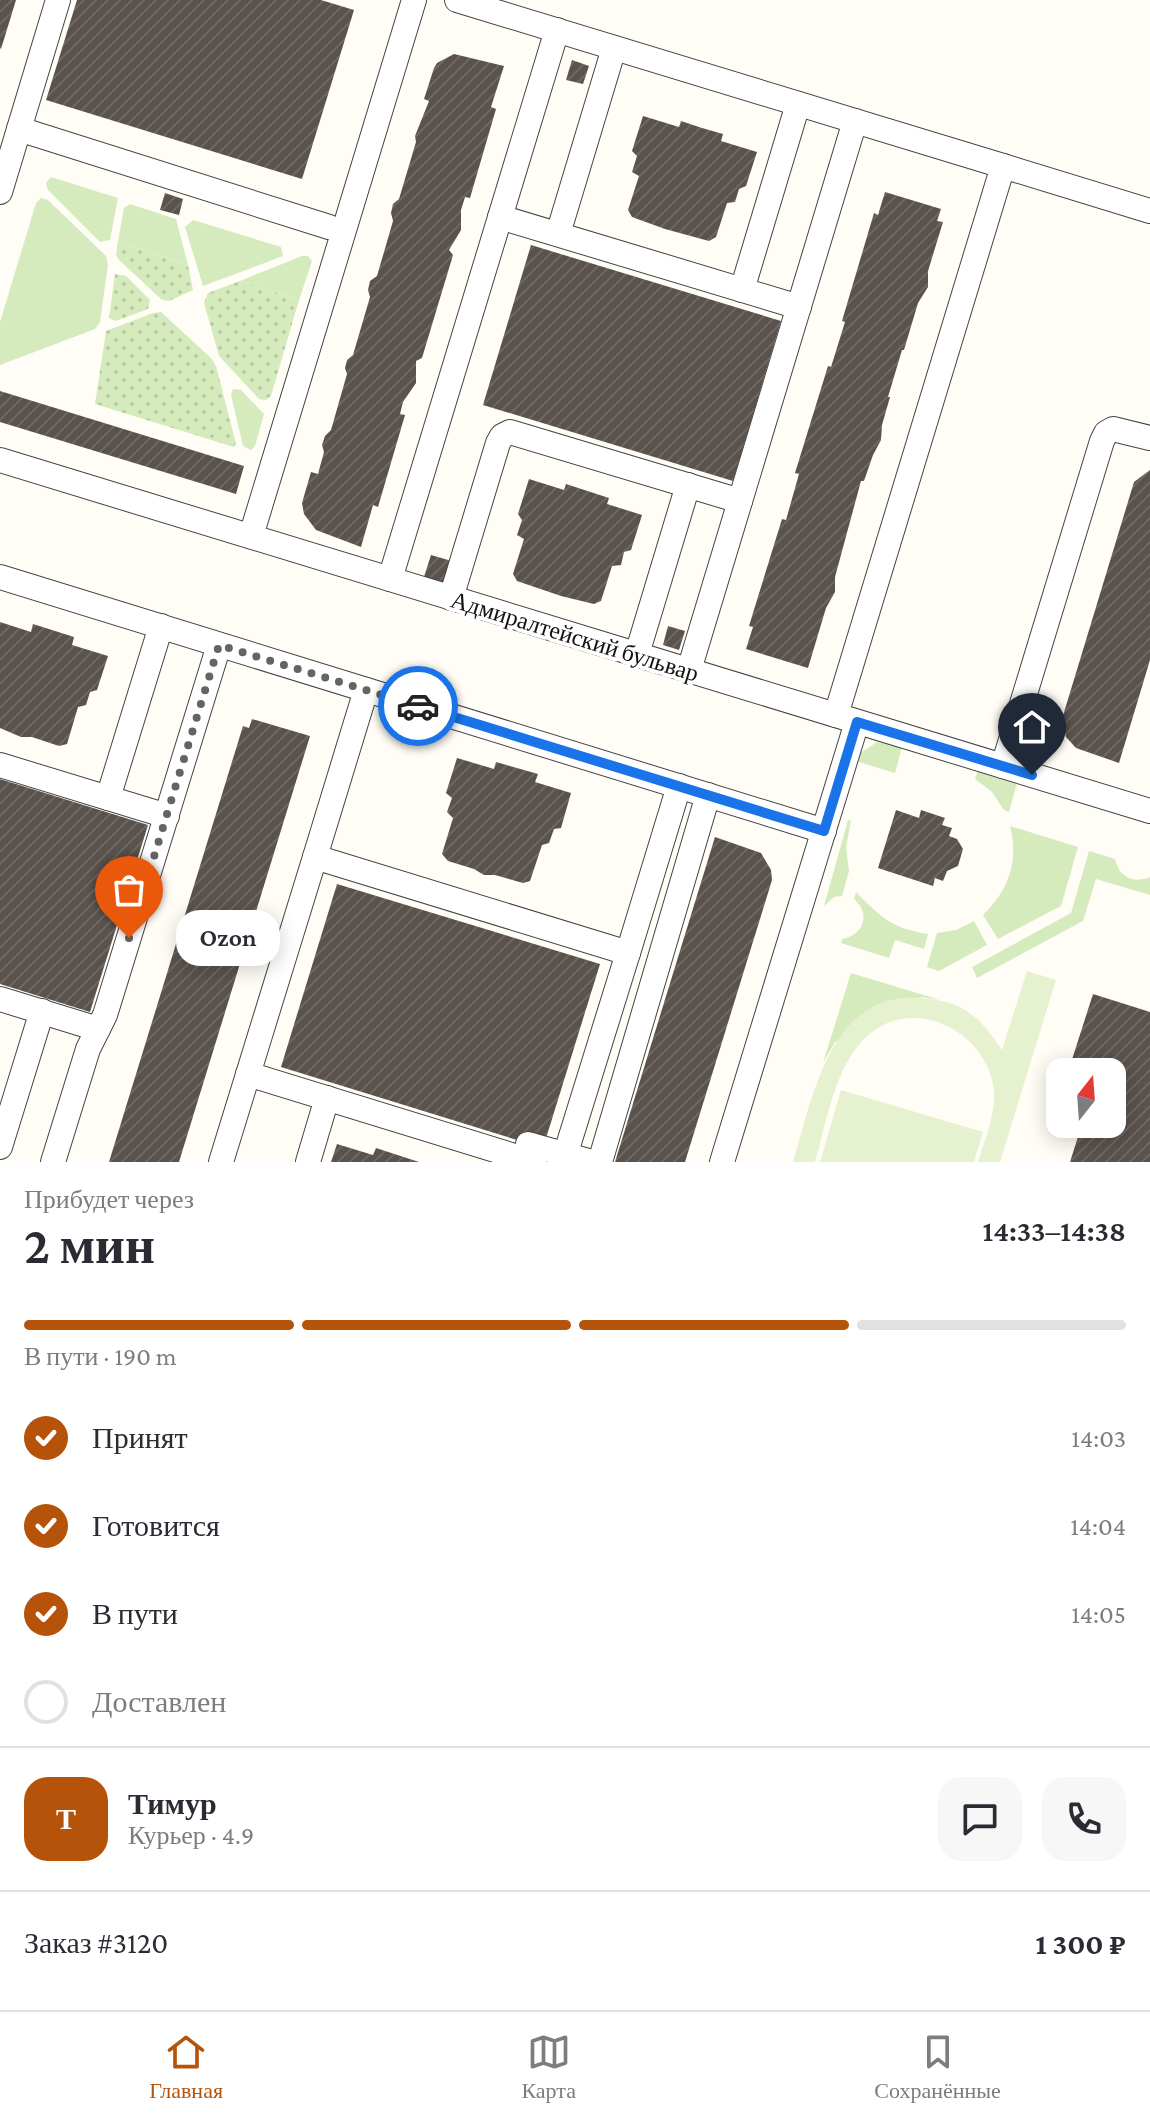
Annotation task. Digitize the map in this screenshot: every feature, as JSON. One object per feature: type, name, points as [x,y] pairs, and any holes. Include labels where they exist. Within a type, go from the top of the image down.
[{"type":"street","points":[[0,192],[58,0]]},
{"type":"street","points":[[251,536],[414,0]]},
{"type":"street","points":[[457,0],[1150,211]]},
{"type":"street","points":[[390,579],[557,30]]},
{"type":"street","points":[[558,234],[614,48]]},
{"type":"street","points":[[742,290],[798,104]]},
{"type":"street","points":[[689,670],[855,121]]},
{"type":"street","points":[[19,129],[329,227]]},
{"type":"street","points":[[722,1162],[824,831],[847,719],[1003,166]]},
{"type":"street","points":[[500,217],[799,307]]},
{"type":"street","points":[[1003,766],[1102,441],[1106,433],[1113,429],[1150,438]]},
{"type":"street","points":[[451,598],[502,436],[510,432],[740,501]]},
{"type":"street","name":"Адмиралтейский бульвар","points":[[0,460],[1150,811]]},
{"type":"street","points":[[637,654],[688,485]]},
{"type":"street","points":[[0,577],[824,831]]},
{"type":"street","points":[[108,798],[161,626]]},
{"type":"street","points":[[53,1162],[88,1049],[105,1015],[219,645]]},
{"type":"street","points":[[221,1162],[366,690]]},
{"type":"street","points":[[0,765],[167,816]]},
{"type":"street","points":[[565,1158],[679,786]]},
{"type":"street","points":[[600,1162],[708,795]]},
{"type":"street","points":[[315,857],[628,953]]},
{"type":"street","points":[[0,999],[98,1029]]},
{"type":"street","points":[[0,1147],[42,1011]]},
{"type":"street","points":[[248,1074],[499,1157],[531,1153],[592,1162]]},
{"type":"street","points":[[308,1162],[327,1098]]},
{"type":"green space","points":[[51,177],[118,198],[110,240],[100,242],[48,190],[46,183]]},
{"type":"green space","points":[[41,198],[48,200],[106,256],[108,265],[100,322],[95,329],[0,365],[0,322],[36,203]]},
{"type":"green space","points":[[130,204],[176,219],[188,265],[118,242],[124,208]]},
{"type":"green space","points":[[193,220],[281,247],[283,256],[203,286],[185,227]]},
{"type":"green space","points":[[118,242],[188,265],[193,290],[169,301],[162,300],[118,259]]},
{"type":"green space","points":[[308,256],[312,261],[299,300],[240,281]]},
{"type":"green space","points":[[115,274],[126,276],[150,300],[148,309],[116,321],[109,318]]},
{"type":"green space","points":[[240,281],[299,300],[271,396],[266,400],[259,399],[219,356],[204,303],[208,293]]},
{"type":"green space","points":[[161,312],[216,366],[236,444],[234,447],[95,404],[106,331]]},
{"type":"green space","points":[[233,389],[241,390],[264,414],[255,446],[251,450],[243,446],[231,395]]},
{"type":"green space","points":[[877,742],[902,747],[895,773],[856,761],[860,753]]},
{"type":"green space","points":[[978,770],[1017,783],[1009,812],[1004,810],[992,792],[975,779]]},
{"type":"green space","points":[[848,820],[851,821],[846,847],[849,871],[842,896],[834,897],[824,906]]},
{"type":"green space","points":[[1010,826],[1078,847],[1061,906],[998,939],[983,915],[1010,874],[1013,851]]},
{"type":"green space","points":[[1089,851],[1115,859],[1128,877],[1138,880],[1150,877],[1150,895],[1096,879],[1083,921],[977,978],[972,967],[1071,913]]},
{"type":"green space","points":[[856,892],[887,920],[928,934],[924,949],[895,940],[889,958],[841,943],[842,939],[856,933],[863,923],[862,911],[854,899]]},
{"type":"green space","points":[[974,921],[987,945],[939,971],[927,967],[937,933],[956,930]]},
{"type":"green space","points":[[1027,971],[1056,980],[1000,1162],[978,1162],[994,1104],[993,1084],[986,1064],[975,1047],[960,1033],[922,1018],[902,1019],[883,1025],[865,1038],[854,1051],[839,1080],[815,1162],[793,1162],[820,1075],[849,1025],[871,1008],[898,999],[944,1001],[973,1016],[1002,1050]]},
{"type":"green space","points":[[851,973],[940,1000],[922,997],[835,1042],[823,1063]]},
{"type":"green space","points":[[841,1090],[983,1132],[974,1162],[820,1162]]},
{"type":"building","points":[[0,0],[16,0],[1,49],[0,48]]},
{"type":"building","points":[[77,0],[321,0],[354,10],[302,179],[46,100]]},
{"type":"building","points":[[454,54],[504,66],[491,107],[496,109],[470,198],[465,197],[461,210],[461,230],[449,250],[453,255],[422,358],[416,361],[416,383],[403,402],[400,414],[405,415],[378,507],[373,505],[361,547],[316,530],[304,514],[302,503],[311,472],[318,474],[324,452],[322,445],[331,430],[347,374],[347,360],[353,355],[370,297],[370,281],[377,276],[393,221],[393,204],[399,199],[416,142],[415,136],[429,101],[424,99],[434,68]]},
{"type":"building","points":[[572,60],[589,66],[583,84],[566,80]]},
{"type":"building","points":[[643,116],[679,127],[681,121],[723,134],[721,141],[757,152],[746,186],[739,189],[735,202],[727,203],[716,237],[709,241],[632,217],[628,210],[639,176],[632,172],[637,156],[632,151]]},
{"type":"building","points":[[885,192],[941,209],[937,221],[943,222],[928,271],[928,287],[918,303],[902,350],[888,397],[881,440],[864,481],[861,481],[835,577],[835,592],[826,608],[808,668],[746,649],[753,627],[749,626],[782,519],[786,520],[799,474],[795,473],[845,322],[842,321],[874,213],[878,215]]},
{"type":"building","points":[[165,193],[183,199],[179,215],[160,210]]},
{"type":"building","points":[[531,245],[781,321],[733,481],[483,405]]},
{"type":"building","points":[[0,391],[244,466],[236,494],[0,422]]},
{"type":"building","points":[[1150,470],[1150,660],[1119,763],[1076,748],[1066,737],[1062,719],[1134,482]]},
{"type":"building","points":[[529,479],[564,490],[566,484],[609,498],[607,504],[642,515],[631,550],[624,552],[621,565],[612,566],[601,601],[594,604],[517,581],[513,574],[524,539],[517,535],[522,520],[518,514]]},
{"type":"building","points":[[431,555],[455,562],[448,585],[424,577]]},
{"type":"building","points":[[0,622],[31,632],[33,624],[74,637],[72,645],[108,656],[97,690],[90,692],[86,705],[78,707],[67,744],[59,746],[32,737],[21,737],[0,728]]},
{"type":"building","points":[[668,626],[685,631],[679,650],[663,645]]},
{"type":"building","points":[[252,719],[310,736],[179,1162],[109,1162],[243,726],[249,728]]},
{"type":"building","points":[[457,758],[494,769],[496,762],[538,774],[535,782],[571,793],[561,828],[554,829],[549,843],[542,845],[530,881],[523,883],[484,875],[448,861],[442,854],[453,818],[447,812],[452,798],[446,793]]},
{"type":"building","points":[[0,779],[148,825],[90,1012],[0,984]]},
{"type":"building","points":[[896,810],[919,818],[921,810],[945,818],[942,825],[952,828],[949,836],[957,839],[963,849],[958,866],[947,871],[943,881],[935,878],[933,886],[878,868]]},
{"type":"building","points":[[715,837],[761,853],[771,870],[772,880],[685,1162],[615,1162]]},
{"type":"building","points":[[337,884],[600,964],[543,1148],[281,1067]]},
{"type":"building","points":[[1093,994],[1150,1012],[1150,1162],[1070,1162],[1078,1138],[1126,1138],[1126,1058],[1072,1058]]},
{"type":"building","points":[[337,1144],[373,1155],[376,1148],[419,1162],[331,1162]]},
{"type":"way so far","points":[[129,938],[219,645],[418,706]]},
{"type":"place","name":"Ozon","points":[[129,938]]},
{"type":"route","points":[[418,706],[824,831],[857,722],[1032,775]]}]
